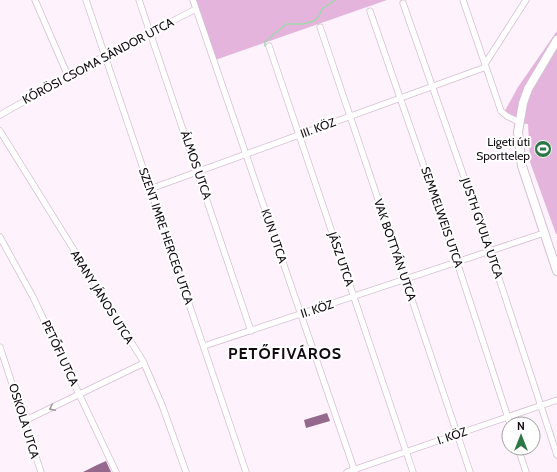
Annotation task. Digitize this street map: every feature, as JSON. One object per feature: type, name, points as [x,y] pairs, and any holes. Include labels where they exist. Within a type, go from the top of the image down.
[{"type":"main road","points":[[556,266],[522,166],[519,150],[520,122],[528,89],[557,40]]},
{"type":"street","points":[[35,0],[68,76]]},
{"type":"street","name":"SZENT IMRE HERCEG UTCA","points":[[86,0],[246,472]]},
{"type":"street","name":"ÁLMOS UTCA","points":[[139,0],[251,330]]},
{"type":"street","name":"KUN UTCA","points":[[193,0],[354,471]]},
{"type":"street","points":[[463,0],[501,111],[507,116],[520,122]]},
{"type":"street","points":[[485,65],[526,0]]},
{"type":"street","name":"JUSTH GYULA UTCA","points":[[403,3],[490,251],[557,455]]},
{"type":"street","name":"KŐRÖSI CSOMA SÁNDOR UTCA","points":[[0,115],[68,76],[196,9]]},
{"type":"street","name":"SEMMELWEIS UTCA","points":[[370,11],[457,262],[508,416]]},
{"type":"street","name":"VAK BOTTYÁN UTCA","points":[[320,27],[470,472]]},
{"type":"street","name":"JÁSZ UTCA","points":[[269,46],[413,472]]},
{"type":"street","name":"III. KÖZ","points":[[150,190],[401,98],[485,65]]},
{"type":"street","name":"ARANY JÁNOS UTCA","points":[[0,131],[144,363],[162,406],[186,472]]},
{"type":"street","name":"II. KÖZ","points":[[204,346],[544,233]]},
{"type":"street","name":"PETŐFI UTCA","points":[[0,237],[33,297],[116,472]]},
{"type":"street","name":"OSKOLA UTCA","points":[[0,347],[41,472]]},
{"type":"street","points":[[24,421],[144,363]]},
{"type":"street","name":"I. KÖZ","points":[[511,416],[557,400]]},
{"type":"street","name":"I. KÖZ","points":[[347,472],[354,471],[501,419]]},
{"type":"street","points":[[521,456],[526,472]]},
{"type":"shaded area","points":[[194,0],[387,0],[215,60]]},
{"type":"shaded area","name":"Ligeti úti Sporttelep","points":[[557,31],[556,234],[530,162],[528,124],[519,123],[502,116],[518,87]]},
{"type":"building","points":[[327,413],[330,421],[306,428],[304,420]]},
{"type":"building","points":[[106,461],[111,472],[83,472],[97,465]]},
{"type":"waterway","points":[[265,46],[265,42],[286,24],[302,24],[314,21],[319,16],[322,9],[335,0]]},
{"type":"place","name":"Ligeti úti Sporttelep","points":[[543,149]]},
{"type":"district","name":"PETŐFIVÁROS","points":[[285,353]]}]
